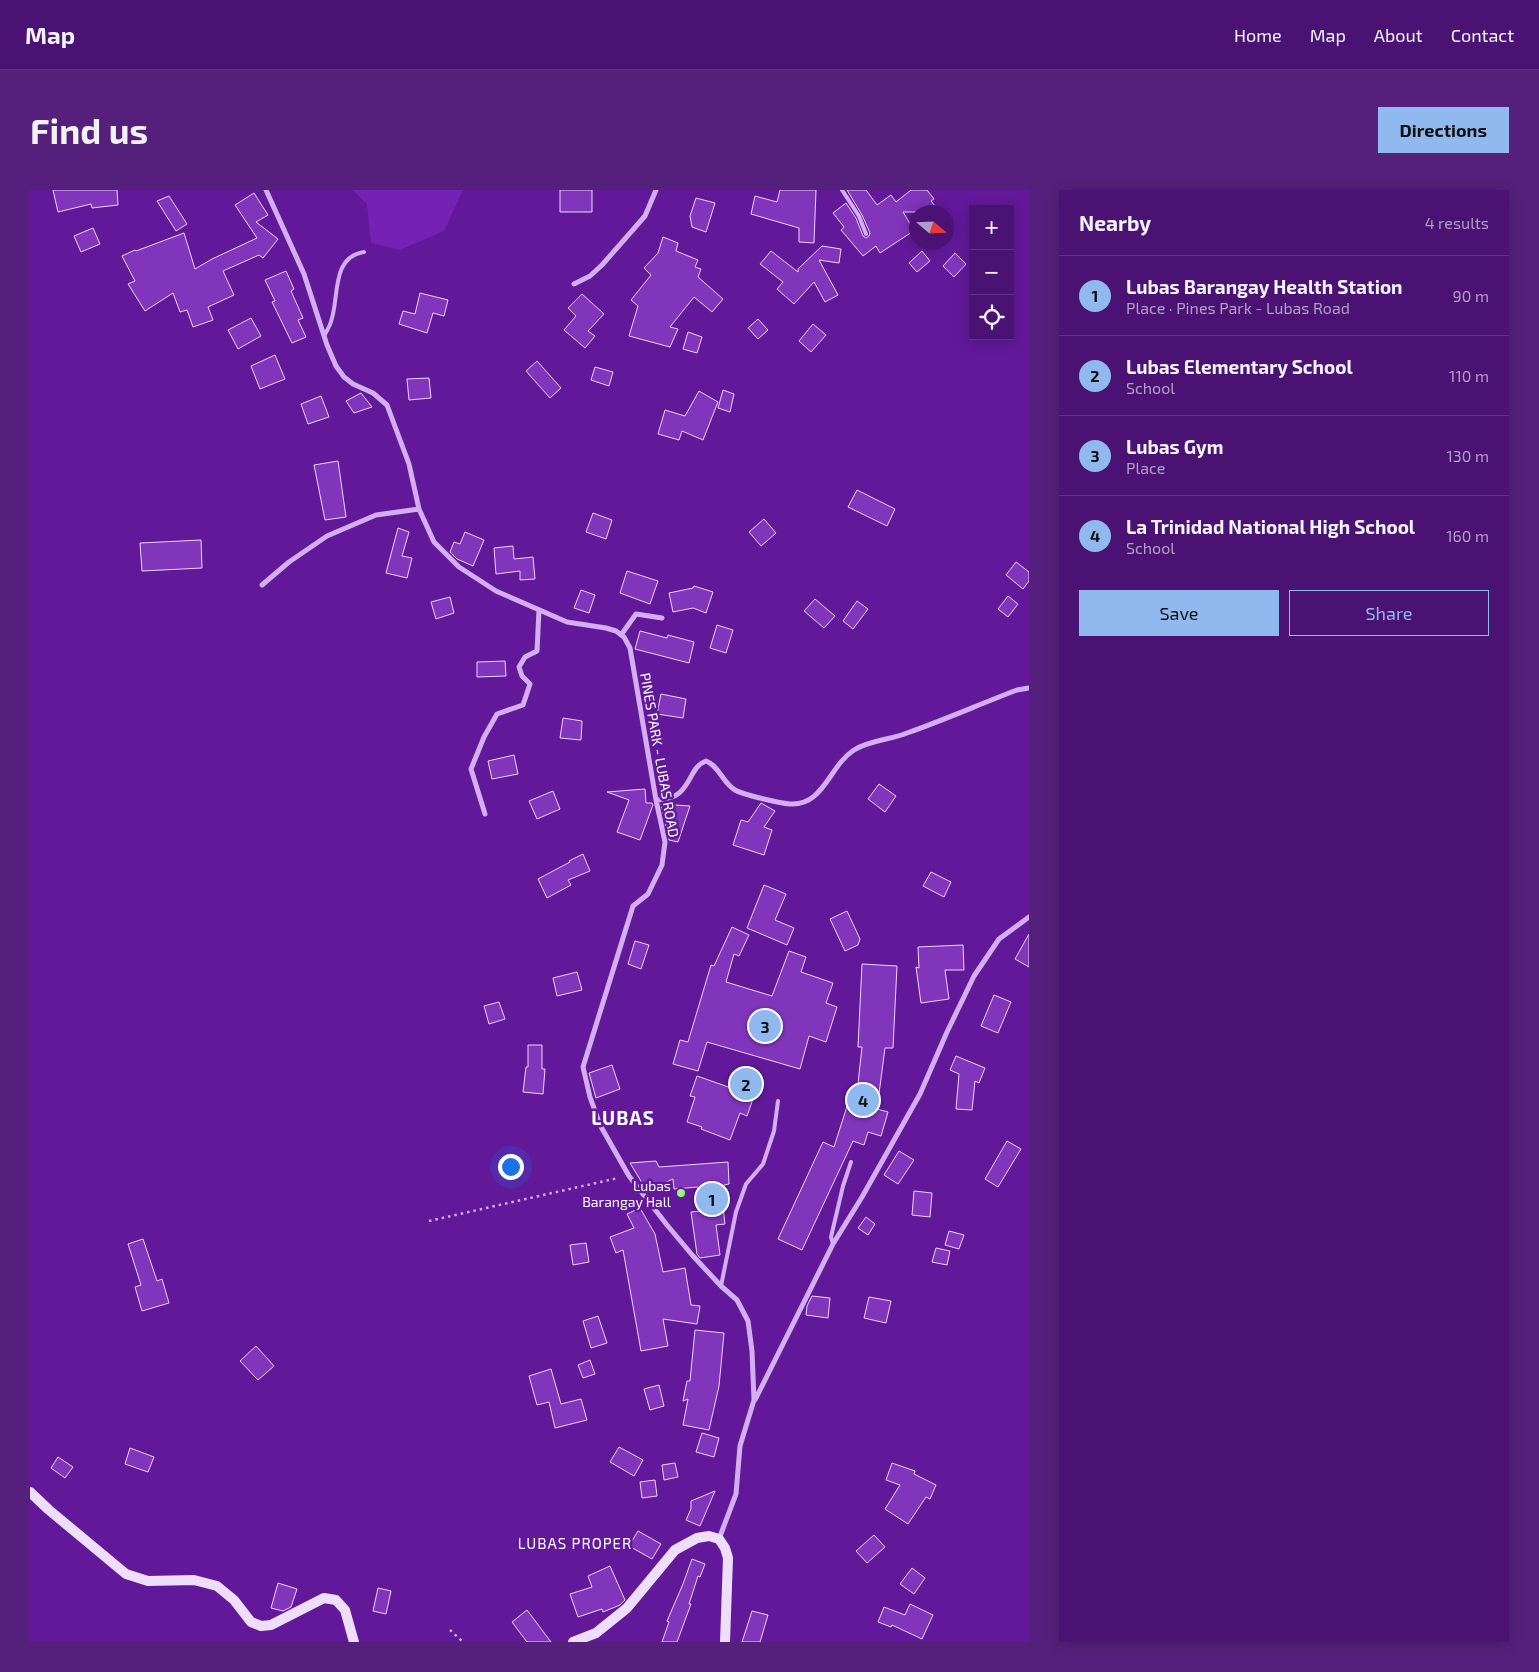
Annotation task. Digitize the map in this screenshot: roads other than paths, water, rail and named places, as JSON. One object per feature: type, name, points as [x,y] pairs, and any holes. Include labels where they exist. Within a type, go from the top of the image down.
[{"type":"main road","points":[[30,1492],[126,1574],[148,1581],[194,1580],[217,1586],[234,1600],[251,1622],[261,1626],[270,1624],[324,1598],[336,1600],[345,1610],[354,1642]]},
{"type":"main road","points":[[573,1642],[596,1633],[627,1608],[676,1550],[697,1538],[709,1536],[719,1539],[725,1548],[728,1558],[725,1642]]},
{"type":"street","points":[[266,190],[304,274],[336,366],[354,384],[373,393],[387,405],[409,464],[419,509],[434,542],[459,567],[496,591],[567,622],[606,628],[621,635],[636,614],[662,618]]},
{"type":"street","points":[[574,284],[590,276],[602,265],[645,216],[656,190]]},
{"type":"street","points":[[262,585],[289,562],[326,536],[376,515],[419,509]]},
{"type":"street","points":[[485,814],[471,769],[484,737],[497,714],[523,705],[530,684],[522,676],[519,667],[525,657],[537,651],[539,610]]},
{"type":"street","name":"PINES PARK - LUBAS ROAD","points":[[621,635],[630,648],[665,842],[662,865],[648,894],[633,906],[583,1067],[590,1097],[600,1126],[630,1176],[667,1225],[721,1286],[737,1300],[748,1321],[752,1351],[754,1400],[740,1446],[736,1494],[719,1539]]},
{"type":"street","points":[[656,800],[673,797],[682,791],[699,765],[706,761],[714,766],[735,790],[791,804],[809,800],[822,790],[838,764],[853,751],[874,742],[921,729],[1016,690],[1029,688]]},
{"type":"street","points":[[754,1400],[833,1244],[867,1190],[920,1094],[974,976],[999,939],[1029,917]]},
{"type":"lane","points":[[842,190],[859,216],[866,234]]},
{"type":"lane","points":[[324,336],[332,318],[336,286],[344,263],[354,253],[364,252]]},
{"type":"lane","points":[[721,1286],[736,1212],[746,1184],[763,1164],[774,1131],[778,1102]]},
{"type":"lane","points":[[833,1244],[831,1237],[843,1186],[851,1162]]},
{"type":"place","name":"Lubas Gym","points":[[765,1026]]},
{"type":"place","name":"Lubas Elementary School","points":[[746,1084]]},
{"type":"place","name":"La Trinidad National High School","points":[[863,1100]]},
{"type":"place","name":"Lubas Barangay Hall","points":[[681,1193]]},
{"type":"place","name":"Lubas Barangay Health Station","points":[[712,1199]]},
{"type":"district","name":"LUBAS","points":[[623,1117]]},
{"type":"district","name":"LUBAS PROPER","points":[[575,1543]]}]
